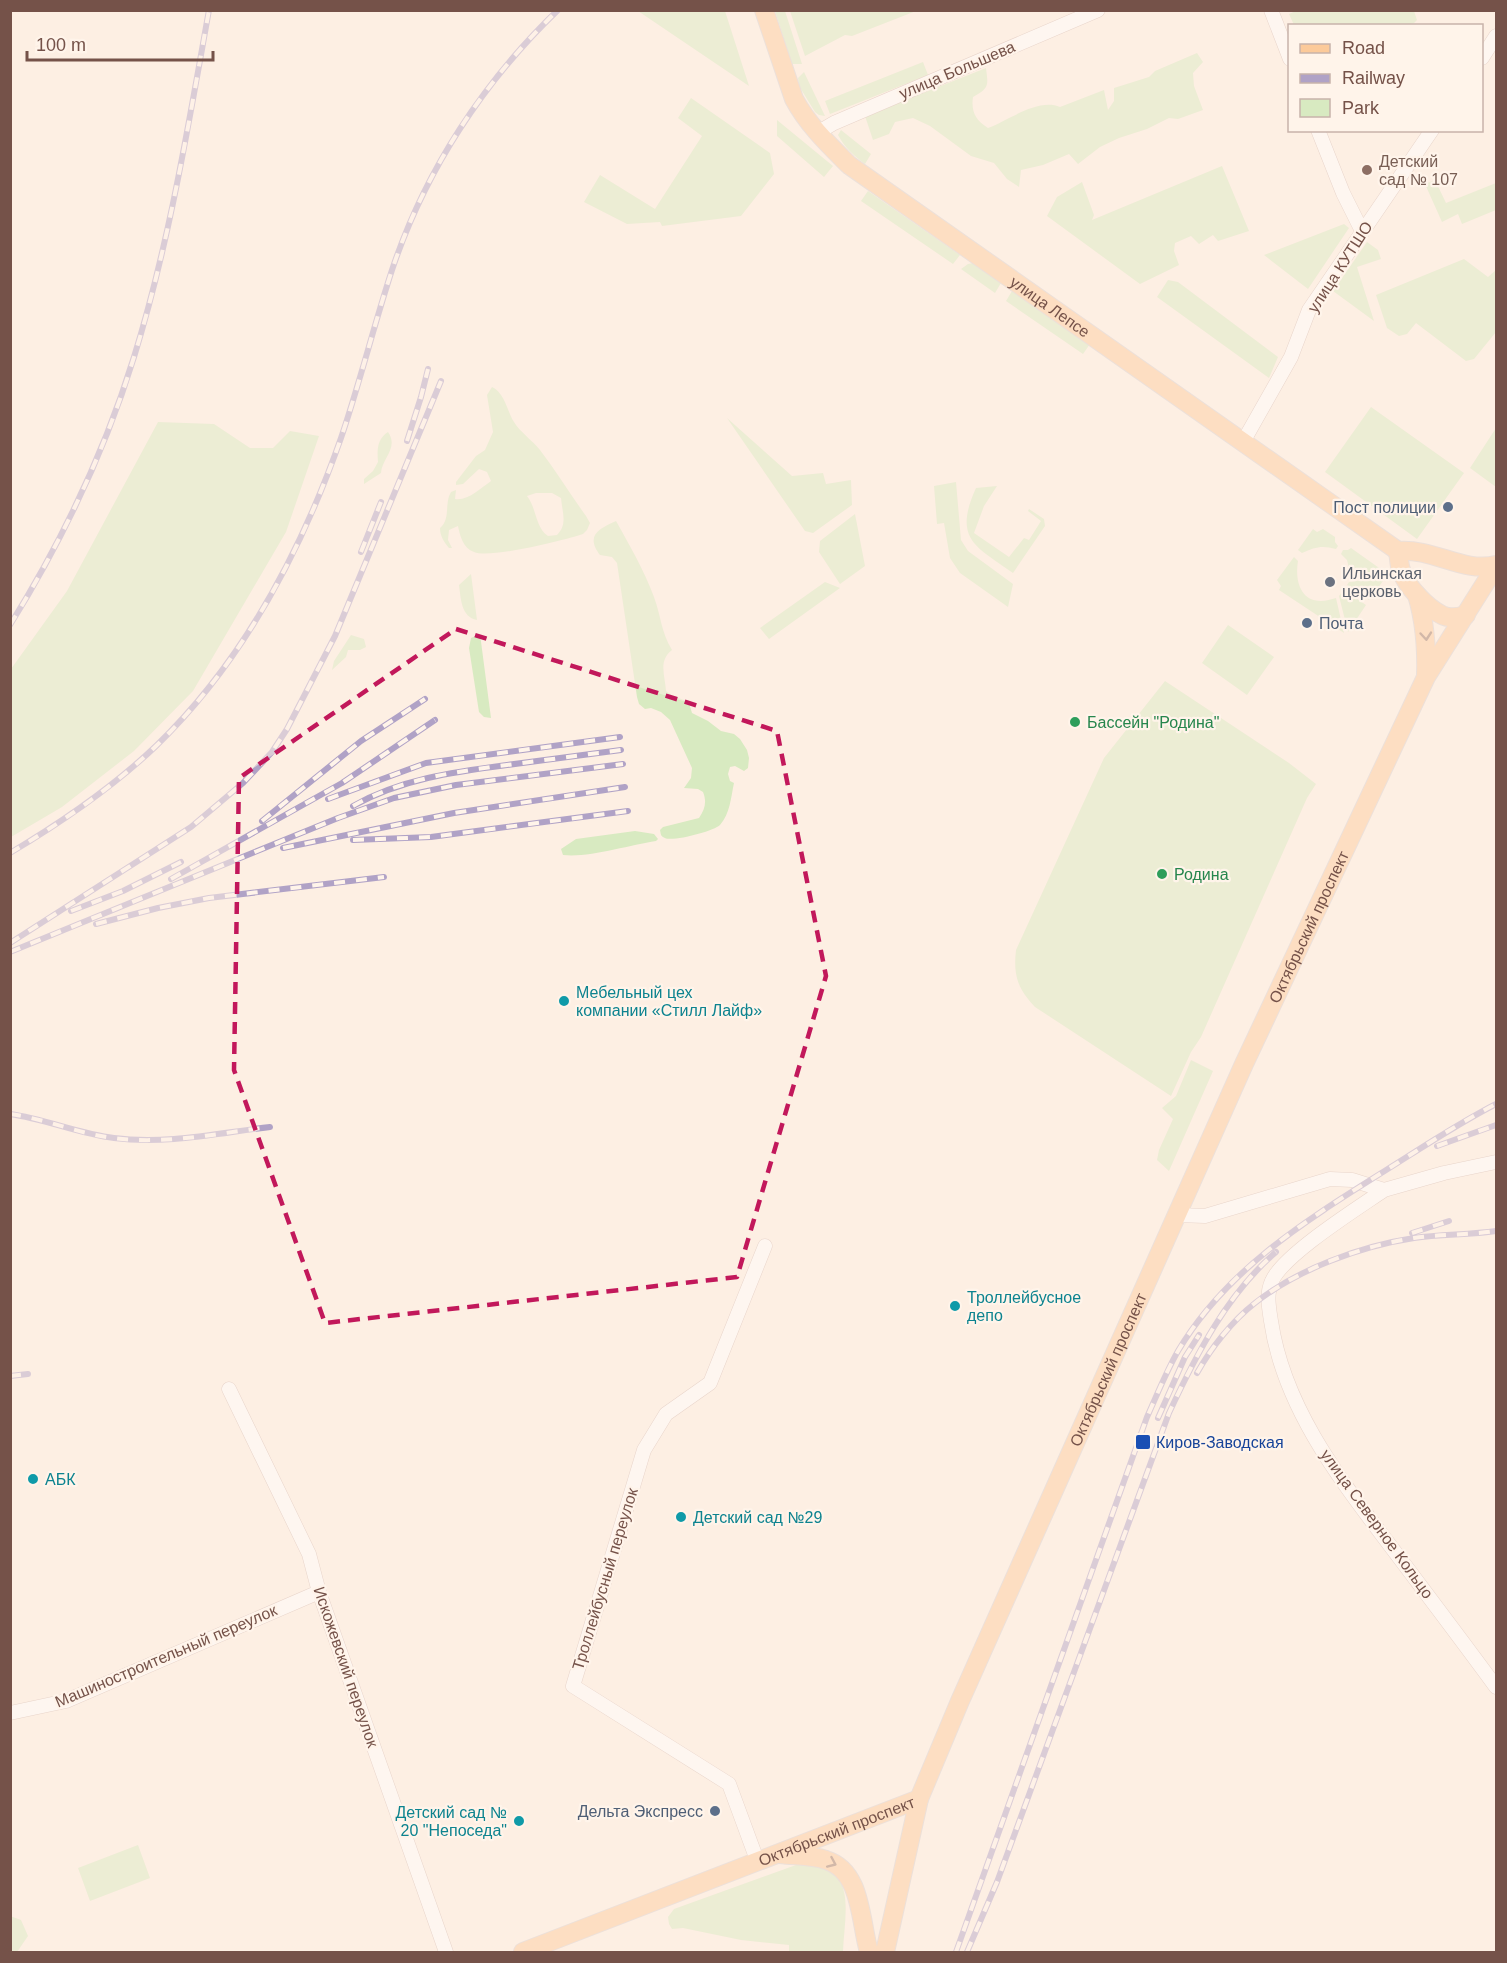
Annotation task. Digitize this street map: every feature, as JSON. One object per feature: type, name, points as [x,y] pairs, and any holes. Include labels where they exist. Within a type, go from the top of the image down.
[{"type":"main road","name":"улица Лепсе","points":[[765,10],[794,99],[801,112],[817,133],[849,165],[1398,551]]},
{"type":"main road","points":[[1439,556],[1467,576],[1472,586],[1470,609],[1452,617],[1443,615],[1417,595],[1401,570],[1398,551],[1413,549],[1439,556],[1476,568],[1497,566]]},
{"type":"main road","name":"Октябрьский проспект","points":[[523,1953],[775,1853],[919,1799],[965,1690],[1244,1064],[1426,677],[1497,566]]},
{"type":"main road","points":[[1417,595],[1424,621],[1426,677]]},
{"type":"main road","points":[[885,1953],[919,1799]]},
{"type":"main road","points":[[775,1853],[825,1859],[840,1866],[855,1887],[869,1953]]},
{"type":"street","name":"улица Большева","points":[[817,133],[843,119],[1098,10]]},
{"type":"street","points":[[1270,10],[1288,53]]},
{"type":"street","points":[[1483,57],[1497,36]]},
{"type":"street","points":[[1319,132],[1342,193],[1362,231]]},
{"type":"street","name":"улица КУТШО","points":[[1243,442],[1291,357],[1309,310],[1431,132]]},
{"type":"street","name":"улица Северное Кольцо","points":[[1497,1162],[1444,1173],[1384,1190],[1298,1252],[1277,1272],[1268,1292],[1274,1339],[1290,1389],[1327,1457],[1345,1486],[1497,1687]]},
{"type":"street","points":[[1178,1215],[1205,1216],[1330,1179],[1352,1180],[1384,1190]]},
{"type":"street","name":"Троллейбусный переулок","points":[[757,1860],[729,1784],[573,1686],[644,1450],[666,1414],[710,1383],[765,1246]]},
{"type":"street","name":"Искожевский переулок","points":[[230,1389],[309,1554],[319,1592],[446,1953]]},
{"type":"street","name":"Машиностроительный переулок","points":[[10,1713],[66,1701],[319,1592]]},
{"type":"highlighted area","points":[[456,629],[777,731],[826,976],[737,1277],[325,1323],[234,1070],[239,778]]},
{"type":"green space","points":[[790,10],[916,11],[852,36],[845,35],[805,56]]},
{"type":"green space","points":[[1298,10],[1414,11],[1417,20],[1410,24],[1294,24],[1289,14]]},
{"type":"green space","points":[[638,11],[725,11],[749,86]]},
{"type":"green space","points":[[775,11],[785,11],[802,64],[792,64]]},
{"type":"green space","points":[[1197,53],[1203,62],[1193,73],[1194,86],[1203,110],[1178,119],[1169,118],[1147,129],[1119,138],[1100,147],[1078,164],[1069,154],[1043,165],[1021,170],[1019,187],[1007,179],[994,163],[971,156],[930,126],[913,118],[895,122],[889,134],[873,140],[865,116],[986,68],[987,86],[973,97],[973,107],[977,118],[988,128],[1042,105],[1060,107],[1104,90],[1108,110],[1114,101],[1114,88],[1149,77],[1155,71]]},
{"type":"green space","points":[[923,62],[928,75],[830,114],[825,101]]},
{"type":"green space","points":[[804,72],[825,116],[815,112],[799,86],[798,78]]},
{"type":"green space","points":[[691,98],[770,153],[774,174],[741,216],[662,226],[660,222],[627,224],[584,202],[600,175],[655,209],[702,136],[678,118]]},
{"type":"green space","points":[[777,120],[833,166],[824,177],[777,136]]},
{"type":"green space","points":[[841,130],[871,154],[865,164],[843,144],[838,135]]},
{"type":"green space","points":[[1222,166],[1249,231],[1218,241],[1213,235],[1199,244],[1191,236],[1175,243],[1174,251],[1179,265],[1140,284],[1047,216],[1057,197],[1082,182],[1094,215],[1092,220]]},
{"type":"green space","points":[[1435,180],[1446,203],[1496,183],[1496,210],[1462,224],[1458,214],[1442,222],[1425,184]]},
{"type":"green space","points":[[868,191],[960,255],[953,264],[861,201]]},
{"type":"green space","points":[[1344,224],[1349,228],[1308,289],[1264,255]]},
{"type":"green space","points":[[1367,242],[1378,250],[1381,259],[1357,267],[1374,321],[1333,291]]},
{"type":"green space","points":[[1464,259],[1488,277],[1496,270],[1496,332],[1474,359],[1466,361],[1416,323],[1407,334],[1399,336],[1387,328],[1376,295]]},
{"type":"green space","points":[[973,263],[1001,283],[995,293],[961,269]]},
{"type":"green space","points":[[1168,280],[1178,282],[1278,357],[1269,378],[1157,297]]},
{"type":"green space","points":[[1012,291],[1090,344],[1083,354],[1006,301]]},
{"type":"green space","points":[[492,387],[500,393],[517,426],[537,446],[552,466],[590,523],[583,534],[528,548],[483,553],[467,548],[458,526],[449,530],[448,540],[452,548],[445,543],[440,528],[445,520],[451,492],[456,490],[455,499],[465,498],[491,481],[487,472],[479,469],[463,484],[456,485],[476,456],[485,450],[493,432],[487,395]],"holes":[[[536,493],[552,493],[561,498],[563,522],[557,535],[548,536],[538,523],[527,496]]]},
{"type":"green space","points":[[1371,407],[1464,473],[1417,539],[1325,472]]},
{"type":"green space","points":[[727,418],[792,476],[823,473],[826,484],[851,480],[852,505],[813,533],[805,531]]},
{"type":"green space","points":[[158,422],[214,424],[250,448],[273,448],[290,431],[319,436],[286,532],[193,691],[134,751],[62,807],[11,837],[11,669],[67,591]]},
{"type":"green space","points":[[1496,428],[1496,487],[1470,468]]},
{"type":"green space","points":[[388,432],[392,443],[381,473],[364,484],[364,479],[373,471],[378,462],[380,441]]},
{"type":"green space","points":[[956,482],[961,540],[968,551],[1013,584],[1008,607],[960,573],[950,558],[944,523],[937,524],[934,486]]},
{"type":"green space","points":[[997,486],[984,506],[974,533],[1009,557],[1024,538],[1029,540],[1041,521],[1028,511],[1029,509],[1044,519],[1045,526],[1013,573],[979,548],[972,540],[968,530],[969,505],[976,488]]},
{"type":"green space","points":[[855,514],[865,566],[840,584],[819,552],[820,541]]},
{"type":"green space","points":[[616,521],[650,587],[672,650],[664,664],[666,691],[689,703],[692,713],[721,731],[734,734],[747,750],[749,758],[748,768],[744,771],[735,766],[730,767],[728,774],[730,781],[734,783],[730,805],[723,821],[710,830],[693,835],[669,839],[661,836],[660,830],[663,827],[699,818],[705,799],[703,792],[698,789],[684,788],[691,778],[692,768],[670,720],[661,712],[651,708],[645,709],[639,704],[617,563],[612,557],[600,555],[594,542],[600,530]]},
{"type":"green space","points":[[1313,529],[1317,532],[1323,529],[1335,537],[1338,546],[1336,549],[1319,547],[1302,553],[1298,550]]},
{"type":"green space","points":[[1351,548],[1382,570],[1351,576],[1347,560],[1341,554],[1343,550]]},
{"type":"green space","points":[[1294,557],[1298,561],[1298,581],[1303,593],[1314,600],[1323,601],[1336,598],[1344,633],[1279,590],[1281,586],[1277,580]]},
{"type":"green space","points":[[471,574],[477,620],[465,611],[460,596],[459,585]]},
{"type":"green space","points":[[1381,578],[1383,581],[1369,600],[1347,585],[1349,582]]},
{"type":"green space","points":[[825,582],[840,588],[769,639],[760,628]]},
{"type":"green space","points":[[1344,590],[1366,605],[1348,632],[1339,596]]},
{"type":"green space","points":[[1228,625],[1274,657],[1247,695],[1202,663]]},
{"type":"green space","points":[[480,634],[491,718],[484,717],[479,712],[469,648],[471,638]]},
{"type":"green space","points":[[351,635],[364,639],[366,647],[360,650],[348,650],[346,657],[332,670],[334,661]]},
{"type":"green space","name":"Родина","points":[[1165,681],[1289,763],[1316,784],[1307,798],[1201,1037],[1191,1052],[1171,1096],[1035,1007],[1018,982],[1015,967],[1016,950],[1104,758]]},
{"type":"green space","points":[[635,831],[654,834],[658,839],[585,855],[563,855],[561,849],[576,839]]},
{"type":"green space","points":[[1191,1060],[1213,1071],[1169,1171],[1157,1160],[1173,1119],[1162,1108],[1176,1096]]},
{"type":"green space","points":[[138,1845],[150,1878],[90,1901],[78,1868]]},
{"type":"green space","points":[[811,1863],[826,1868],[836,1875],[842,1885],[846,1910],[843,1952],[789,1952],[789,1945],[741,1940],[683,1928],[672,1929],[669,1924],[668,1917],[674,1909],[796,1865]]},
{"type":"green space","points":[[10,1916],[21,1920],[28,1936],[17,1952],[11,1952]]},
{"type":"railway","points":[[10,625],[81,495],[110,427],[134,357],[168,228],[209,10]]},
{"type":"railway","points":[[10,853],[86,804],[156,746],[216,678],[242,642],[288,563],[325,481],[348,417],[392,270],[421,198],[439,163],[481,98],[505,67],[558,10]]},
{"type":"railway","points":[[407,441],[428,369]]},
{"type":"railway","points":[[10,943],[191,827],[243,783],[272,752],[287,729],[335,636],[441,381]]},
{"type":"railway","points":[[361,552],[381,502]]},
{"type":"railway","points":[[262,821],[361,741],[425,699]]},
{"type":"railway","points":[[171,879],[342,783],[435,720]]},
{"type":"railway","points":[[328,799],[426,763],[620,737]]},
{"type":"railway","points":[[353,806],[390,789],[447,774],[621,750]]},
{"type":"railway","points":[[10,952],[338,818],[394,798],[456,785],[623,764]]},
{"type":"railway","points":[[283,848],[454,813],[625,787]]},
{"type":"railway","points":[[353,840],[431,837],[628,811]]},
{"type":"railway","points":[[71,911],[123,891],[181,862]]},
{"type":"railway","points":[[96,924],[209,898],[384,877]]},
{"type":"railway","points":[[956,1952],[1147,1417],[1178,1351],[1197,1322],[1219,1296],[1269,1249],[1354,1190],[1496,1104]]},
{"type":"railway","points":[[10,1114],[101,1136],[133,1140],[192,1137],[270,1127]]},
{"type":"railway","points":[[1437,1146],[1496,1125]]},
{"type":"railway","points":[[1412,1233],[1449,1221]]},
{"type":"railway","points":[[1197,1373],[1223,1335],[1246,1310],[1272,1291],[1310,1270],[1352,1253],[1394,1242],[1496,1231]]},
{"type":"railway","points":[[967,1952],[997,1882],[1169,1413],[1214,1326],[1242,1287],[1276,1252]]},
{"type":"railway","points":[[1158,1418],[1185,1357],[1199,1335]]},
{"type":"railway","points":[[10,1376],[28,1374]]},
{"type":"place","name":"Детский сад № 107","points":[[1367,170]]},
{"type":"place","name":"Пост полиции","points":[[1448,507]]},
{"type":"place","name":"Ильинская церковь","points":[[1330,582]]},
{"type":"place","name":"Почта","points":[[1307,623]]},
{"type":"place","name":"Бассейн \"Родина\"","points":[[1075,722]]},
{"type":"place","name":"Родина","points":[[1162,874]]},
{"type":"place","name":"Мебельный цех компании «Стилл Лайф»","points":[[564,1001]]},
{"type":"place","name":"Троллейбусное депо","points":[[955,1306]]},
{"type":"place","name":"Киров-Заводская","points":[[1143,1442]]},
{"type":"place","name":"АБК","points":[[33,1479]]},
{"type":"place","name":"Детский сад №29","points":[[681,1517]]},
{"type":"place","name":"Дельта Экспресс","points":[[715,1811]]},
{"type":"place","name":"Детский сад № 20 \"Непоседа\"","points":[[519,1821]]}]
